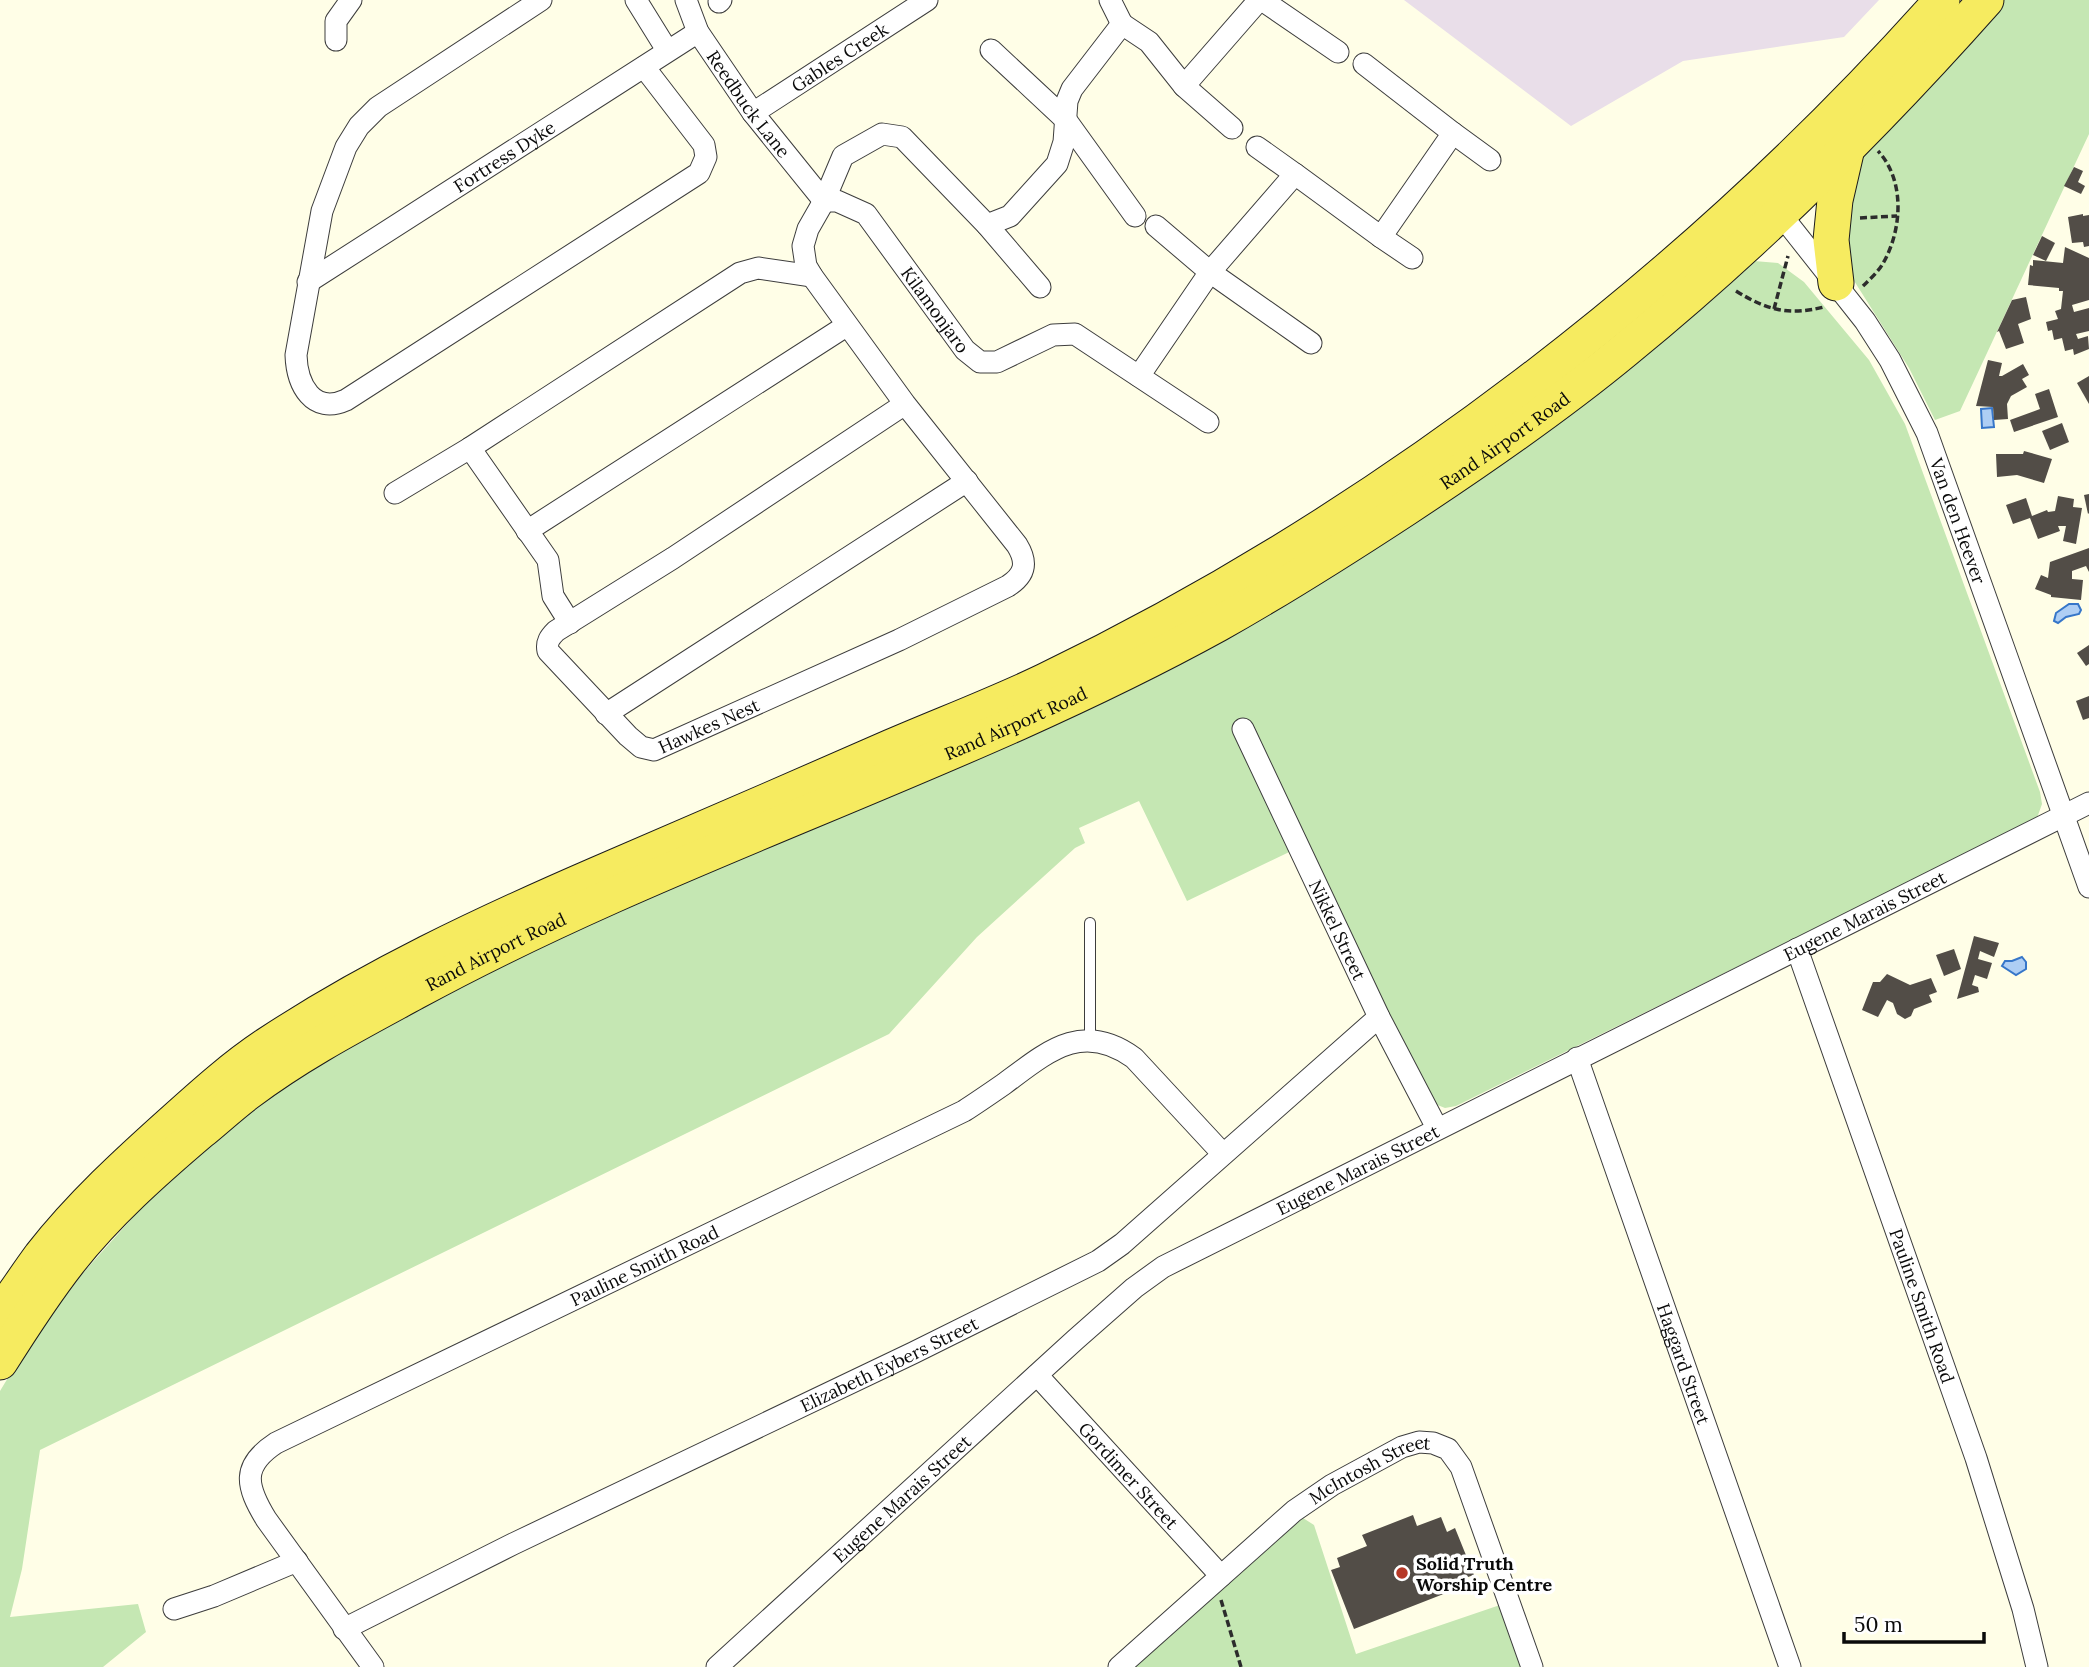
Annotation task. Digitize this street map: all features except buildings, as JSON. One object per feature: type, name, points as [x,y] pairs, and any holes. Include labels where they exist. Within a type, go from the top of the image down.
[{"type":"main road","name":"Rand Airport Road","points":[[0,1362],[36,1304],[118,1206],[245,1094],[310,1049],[488,953],[565,916],[981,739],[1135,667],[1220,622],[1343,549],[1528,426],[1626,350],[1712,274],[1769,201],[1942,0]]},
{"type":"main road","name":"Rand Airport Road","points":[[0,1314],[44,1252],[122,1166],[221,1079],[267,1045],[331,1006],[440,947],[531,904],[1042,682],[1213,591],[1318,527],[1472,424],[1637,297],[1854,141],[1931,62],[1986,0]]},
{"type":"main road","points":[[1842,292],[1831,240],[1835,200],[1854,141]]},
{"type":"street","points":[[337,40],[336,21],[351,0]]},
{"type":"street","points":[[540,0],[378,107],[359,126],[346,147],[322,211],[296,355],[296,375],[311,396],[323,404],[334,406],[346,400],[699,173],[706,156],[704,145],[644,67]]},
{"type":"street","points":[[636,0],[667,50]]},
{"type":"street","name":"Reedbuck Lane","points":[[685,0],[698,32],[753,113],[824,201]]},
{"type":"street","name":"Gables Creek","points":[[753,113],[927,0]]},
{"type":"street","points":[[1110,0],[1122,24],[1149,42],[1184,86],[1232,128]]},
{"type":"street","points":[[1184,86],[1261,0],[1338,52]]},
{"type":"street","points":[[987,225],[1010,216],[1057,164],[1065,142],[1066,102],[1072,89],[1122,24]]},
{"type":"street","name":"Fortress Dyke","points":[[308,282],[698,32]]},
{"type":"street","points":[[991,50],[1066,120],[1135,216]]},
{"type":"street","points":[[1364,64],[1490,160]]},
{"type":"street","points":[[1381,237],[1453,133]]},
{"type":"street","name":"Hawkes Nest","points":[[905,404],[556,631],[547,645],[548,651],[606,714],[641,747],[654,750],[898,640],[1020,578],[1025,566],[1023,555],[846,326],[806,266],[803,246],[808,229],[824,201],[843,156],[882,134],[902,137],[987,225],[1040,287]]},
{"type":"street","points":[[1258,148],[1412,258]]},
{"type":"street","points":[[1139,376],[1210,272],[1295,174]]},
{"type":"street","name":"Kilamonjaro","points":[[824,201],[837,201],[866,214],[965,350],[980,362],[998,362],[1053,335],[1074,334],[1208,422]]},
{"type":"street","name":"Van den Heever","points":[[1769,201],[1842,292],[1890,360],[1927,433],[2089,887]]},
{"type":"street","points":[[1157,226],[1210,272],[1311,344]]},
{"type":"street","points":[[395,493],[470,448],[740,273],[758,268],[812,276]]},
{"type":"street","points":[[527,531],[846,326]]},
{"type":"street","points":[[470,448],[548,560],[553,596],[570,623]]},
{"type":"street","points":[[606,714],[967,481]]},
{"type":"street","name":"Nikkel Street","points":[[1243,729],[1379,1017],[1437,1128]]},
{"type":"street","name":"Eugene Marais Street","points":[[717,1667],[1117,1303],[1163,1267],[2089,803]]},
{"type":"street","name":"Pauline Smith Road","points":[[1797,949],[1976,1458],[2037,1667]]},
{"type":"street","name":"Elizabeth Eybers Street","points":[[344,1629],[513,1544],[1078,1272],[1122,1244],[1379,1017]]},
{"type":"street","name":"Pauline Smith Road","points":[[373,1667],[256,1503],[250,1486],[253,1462],[258,1455],[276,1443],[964,1111],[1050,1050],[1067,1043],[1090,1041],[1109,1044],[1134,1058],[1223,1154]]},
{"type":"street","name":"Haggard Street","points":[[1577,1058],[1790,1667]]},
{"type":"street","name":"Gordimer Street","points":[[1037,1375],[1218,1579]]},
{"type":"street","name":"McIntosh Street","points":[[1119,1667],[1294,1511],[1325,1489],[1402,1447],[1419,1442],[1433,1443],[1453,1453],[1461,1468],[1532,1667]]},
{"type":"street","points":[[174,1609],[214,1596],[297,1561]]},
{"type":"lane","points":[[1090,923],[1090,1041]]},
{"type":"path","points":[[1712,274],[1754,302],[1789,312],[1809,311],[1881,266],[1896,229],[1898,204],[1894,178],[1881,155],[1854,141]]},
{"type":"path","points":[[1834,220],[1897,216]]},
{"type":"path","points":[[1774,309],[1786,253]]},
{"type":"path","points":[[1218,1579],[1241,1667]]},
{"type":"shaded area","points":[[1404,0],[1879,0],[1844,37],[1683,61],[1571,126]]},
{"type":"green space","points":[[1999,0],[2089,0],[2089,134],[1960,411],[1935,420],[1909,368],[1846,268],[1851,171],[1859,154]]},
{"type":"green space","points":[[1754,261],[1778,263],[1804,282],[1869,360],[1905,424],[2040,792],[2042,804],[2037,818],[1456,1106],[1445,1108],[1435,1104],[1422,1082],[1308,843],[1187,901],[1139,801],[1079,828],[1085,843],[1075,848],[977,937],[889,1034],[40,1450],[22,1569],[10,1617],[138,1604],[146,1632],[103,1667],[0,1667],[0,1391],[29,1343],[82,1274],[144,1205],[203,1150],[276,1093],[368,1034],[465,978],[884,795]]},
{"type":"green space","points":[[1303,1518],[1314,1525],[1356,1654],[1500,1605],[1521,1667],[1134,1667]]},
{"type":"water","points":[[1992,408],[1994,427],[1982,428],[1981,409]]},
{"type":"water","points":[[2069,604],[2078,604],[2081,610],[2079,614],[2066,617],[2058,623],[2054,621],[2056,613]]},
{"type":"water","points":[[2022,957],[2026,962],[2026,969],[2016,975],[2002,966],[2005,961]]},
{"type":"place","name":"Solid Truth Worship Centre","points":[[1402,1573]]}]
